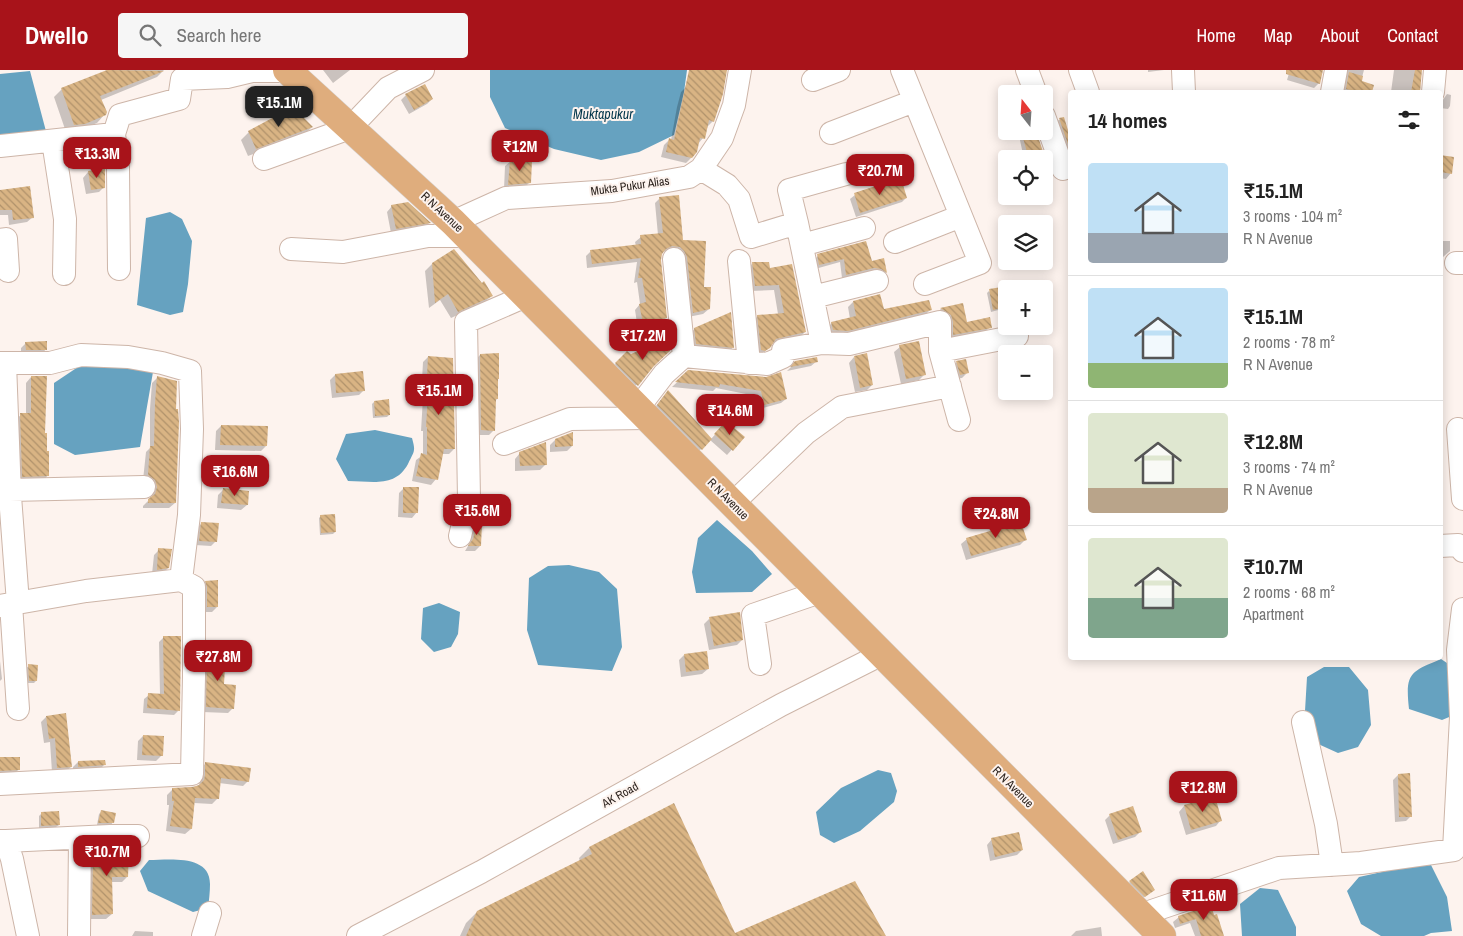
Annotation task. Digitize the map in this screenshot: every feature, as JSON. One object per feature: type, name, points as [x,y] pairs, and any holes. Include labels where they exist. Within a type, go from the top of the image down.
[{"type":"main road","name":"R N Avenue","points":[[291,72],[460,229],[882,654],[1149,929]]},
{"type":"street","points":[[264,159],[350,128],[388,88],[423,70]]},
{"type":"street","points":[[740,70],[734,106],[722,138],[701,169],[727,185],[739,199],[751,237],[864,228]]},
{"type":"street","points":[[813,80],[839,70]]},
{"type":"street","points":[[902,70],[980,263],[925,284]]},
{"type":"street","points":[[1028,70],[1033,85]]},
{"type":"street","points":[[1080,70],[1087,90]]},
{"type":"street","points":[[1184,70],[1184,90]]},
{"type":"street","points":[[1332,90],[1336,70]]},
{"type":"street","points":[[1432,90],[1435,70]]},
{"type":"street","points":[[119,269],[118,168],[114,134],[120,114],[179,99],[182,79],[227,77],[252,71],[291,72]]},
{"type":"street","points":[[831,133],[914,100]]},
{"type":"street","points":[[0,146],[114,134]]},
{"type":"street","points":[[1053,140],[1063,169]]},
{"type":"street","points":[[53,141],[65,219],[64,274]]},
{"type":"street","name":"Mukta Pukur Alias","points":[[460,229],[506,198],[612,191],[689,177],[701,169]]},
{"type":"street","points":[[822,342],[789,190],[846,174]]},
{"type":"street","points":[[895,242],[960,216]]},
{"type":"street","points":[[291,250],[343,252],[460,229]]},
{"type":"street","points":[[0,240],[6,239],[8,271]]},
{"type":"street","points":[[674,259],[684,356]]},
{"type":"street","points":[[739,261],[749,363]]},
{"type":"street","points":[[813,297],[878,281]]},
{"type":"street","points":[[460,536],[469,499],[466,322],[526,296]]},
{"type":"street","points":[[504,444],[570,419],[643,413],[664,374],[684,356],[767,364],[783,357],[784,350],[822,342],[849,344],[940,322],[940,350],[959,420]]},
{"type":"street","points":[[940,350],[1017,336]]},
{"type":"street","points":[[18,709],[10,605],[10,490],[2,363],[50,363],[81,356],[128,357],[162,363],[190,371],[192,429],[189,515],[181,580]]},
{"type":"street","points":[[732,504],[806,433],[842,407],[950,386]]},
{"type":"street","points":[[1458,429],[1463,499]]},
{"type":"street","points":[[10,490],[144,488]]},
{"type":"street","points":[[1443,546],[1458,545],[1463,551]]},
{"type":"street","points":[[0,784],[192,774],[194,587],[181,580],[86,590],[10,605]]},
{"type":"street","points":[[760,664],[753,615],[820,592]]},
{"type":"street","points":[[1149,929],[1280,868],[1361,863],[1459,848],[1461,717],[1458,650],[1463,609]]},
{"type":"street","name":"AK Road","points":[[358,936],[481,872],[781,705],[882,654]]},
{"type":"street","points":[[1302,722],[1326,824],[1332,865]]},
{"type":"street","points":[[28,936],[12,860],[3,841],[138,836]]},
{"type":"street","points":[[79,936],[80,838]]},
{"type":"street","points":[[203,936],[210,913]]},
{"type":"water","name":"Muktapukur","points":[[490,70],[687,70],[674,135],[639,152],[601,160],[554,149],[505,128],[490,97]]},
{"type":"water","points":[[30,71],[47,135],[0,137],[0,74]]},
{"type":"water","points":[[170,212],[182,219],[192,241],[183,312],[170,315],[137,305],[146,218]]},
{"type":"water","points":[[143,364],[153,372],[140,447],[75,455],[54,444],[54,383],[81,365]]},
{"type":"water","points":[[375,430],[412,438],[414,451],[408,464],[403,472],[390,480],[382,482],[348,481],[336,459],[346,434]]},
{"type":"water","points":[[717,520],[752,551],[772,574],[752,592],[696,593],[692,572],[698,538]]},
{"type":"water","points":[[569,565],[599,572],[617,589],[622,647],[612,671],[538,665],[527,630],[529,578],[548,566]]},
{"type":"water","points":[[439,603],[460,612],[458,634],[451,647],[434,652],[421,639],[423,608]]},
{"type":"water","points":[[1442,660],[1453,667],[1454,715],[1442,720],[1409,709],[1409,681],[1412,675],[1422,667]]},
{"type":"water","points":[[1324,667],[1349,667],[1368,690],[1371,725],[1358,747],[1338,753],[1316,743],[1305,711],[1307,677]]},
{"type":"water","points":[[878,770],[891,773],[897,791],[894,802],[860,831],[834,843],[820,835],[816,812],[841,788]]},
{"type":"water","points":[[149,860],[187,861],[196,863],[203,868],[208,874],[210,884],[208,908],[193,912],[148,891],[140,871]]},
{"type":"water","points":[[1431,865],[1447,897],[1452,931],[1431,933],[1424,936],[1381,936],[1361,924],[1347,891],[1359,877],[1400,868]]},
{"type":"water","points":[[1260,888],[1278,890],[1296,927],[1296,936],[1242,936],[1240,904]]},
{"type":"building","points":[[107,70],[164,71],[100,96],[107,112],[106,115],[85,124],[74,125],[61,88]]},
{"type":"building","points":[[689,70],[727,70],[723,94],[714,122],[709,120],[705,139],[700,138],[697,152],[692,158],[666,152],[669,138],[674,140]]},
{"type":"building","points":[[1286,70],[1323,70],[1320,84],[1286,74]]},
{"type":"building","points":[[1415,70],[1422,70],[1420,90],[1411,90]]},
{"type":"building","points":[[1349,72],[1363,76],[1362,81],[1374,85],[1373,90],[1346,89]]},
{"type":"building","points":[[425,84],[433,99],[414,110],[405,94]]},
{"type":"building","points":[[293,107],[313,127],[256,149],[248,131]]},
{"type":"building","points":[[1064,117],[1068,130],[1068,144],[1059,118]]},
{"type":"building","points":[[1024,140],[1039,140],[1042,150],[1026,150]]},
{"type":"building","points":[[88,150],[90,159],[70,163],[68,152]]},
{"type":"building","points":[[1443,155],[1454,157],[1452,174],[1443,172]]},
{"type":"building","points":[[510,160],[532,161],[531,183],[508,185]]},
{"type":"building","points":[[105,169],[105,188],[91,190],[88,171]]},
{"type":"building","points":[[901,178],[907,198],[860,213],[854,193]]},
{"type":"building","points":[[30,186],[34,218],[13,220],[12,210],[0,210],[0,190]]},
{"type":"building","points":[[679,195],[683,240],[706,241],[704,287],[711,287],[710,309],[693,313],[687,257],[680,247],[672,246],[662,254],[661,260],[667,318],[643,323],[639,304],[646,302],[642,278],[638,278],[641,258],[592,264],[590,250],[641,244],[640,235],[663,233],[659,197]]},
{"type":"building","points":[[408,202],[431,223],[396,229],[391,205]]},
{"type":"building","points":[[866,241],[872,261],[884,258],[887,273],[881,269],[874,268],[846,275],[844,259],[819,265],[817,254]]},
{"type":"building","points":[[454,249],[482,283],[484,281],[493,296],[458,312],[448,294],[435,303],[432,263]]},
{"type":"building","points":[[752,262],[769,262],[770,268],[792,264],[806,332],[776,339],[770,348],[765,351],[761,350],[757,315],[784,313],[779,285],[755,286]]},
{"type":"building","points":[[998,288],[998,309],[993,310],[989,289]]},
{"type":"building","points":[[880,294],[884,309],[929,300],[932,310],[848,331],[833,330],[831,322],[856,316],[853,301]]},
{"type":"building","points":[[963,303],[967,322],[990,317],[992,328],[953,335],[951,315],[940,308]]},
{"type":"building","points":[[731,312],[734,348],[696,344],[694,328]]},
{"type":"building","points":[[669,338],[670,351],[654,366],[638,386],[615,363],[627,351],[631,354]]},
{"type":"building","points":[[47,341],[47,350],[26,350],[25,342]]},
{"type":"building","points":[[919,341],[926,375],[906,379],[899,345]]},
{"type":"building","points":[[499,353],[495,431],[481,430],[480,354]]},
{"type":"building","points":[[867,353],[873,385],[860,388],[854,356]]},
{"type":"building","points":[[428,356],[453,358],[455,449],[444,449],[438,480],[416,476],[421,453],[427,455]]},
{"type":"building","points":[[817,357],[818,362],[790,367],[795,361]]},
{"type":"building","points":[[966,359],[969,373],[960,375],[956,361]]},
{"type":"building","points":[[688,370],[766,377],[781,372],[787,399],[764,405],[761,391],[720,384],[719,387],[675,382]]},
{"type":"building","points":[[363,371],[365,391],[336,393],[335,374]]},
{"type":"building","points":[[31,376],[47,376],[45,433],[47,433],[47,451],[49,451],[49,476],[22,477],[20,413],[31,413]]},
{"type":"building","points":[[157,376],[177,381],[176,409],[178,409],[179,422],[176,503],[148,503],[148,499],[155,494],[157,487],[155,480],[148,475],[150,446],[154,446]]},
{"type":"building","points":[[668,390],[712,439],[702,450],[657,405]]},
{"type":"building","points":[[389,399],[390,415],[375,416],[374,401]]},
{"type":"building","points":[[726,421],[745,437],[733,451],[714,434]]},
{"type":"building","points":[[221,425],[268,426],[267,446],[220,445]]},
{"type":"building","points":[[573,432],[573,446],[555,447],[555,439]]},
{"type":"building","points":[[546,442],[547,465],[520,466],[519,452]]},
{"type":"building","points":[[403,487],[419,487],[418,513],[403,513]]},
{"type":"building","points":[[223,488],[249,491],[248,505],[221,503]]},
{"type":"building","points":[[335,514],[336,532],[321,533],[320,515]]},
{"type":"building","points":[[201,522],[219,523],[217,542],[199,541]]},
{"type":"building","points":[[1021,522],[1027,540],[971,556],[966,538]]},
{"type":"building","points":[[477,523],[482,523],[481,546],[468,546],[473,539]]},
{"type":"building","points":[[158,548],[172,549],[169,568],[157,570]]},
{"type":"building","points":[[218,580],[218,607],[207,607],[207,587],[205,581]]},
{"type":"building","points":[[740,612],[743,640],[714,646],[709,617]]},
{"type":"building","points":[[163,636],[181,636],[180,711],[147,708],[148,693],[164,694]]},
{"type":"building","points":[[207,649],[226,650],[224,684],[236,685],[234,709],[206,707]]},
{"type":"building","points":[[707,651],[709,669],[686,672],[684,654]]},
{"type":"building","points":[[28,664],[38,665],[37,681],[29,681]]},
{"type":"building","points":[[66,713],[72,767],[57,768],[55,738],[49,739],[46,716]]},
{"type":"building","points":[[143,735],[164,736],[163,756],[142,755]]},
{"type":"building","points":[[0,757],[20,757],[20,770],[0,771]]},
{"type":"building","points":[[105,760],[106,765],[78,767],[78,761]]},
{"type":"building","points":[[205,762],[251,768],[249,782],[221,778],[219,799],[195,798],[192,829],[170,826],[174,801],[172,801],[172,788],[199,785],[204,780]]},
{"type":"building","points":[[1410,773],[1412,817],[1399,817],[1398,774]]},
{"type":"building","points":[[1215,796],[1222,821],[1191,830],[1184,805]]},
{"type":"building","points":[[674,803],[735,933],[855,881],[886,936],[466,936],[477,911],[592,854],[589,847]]},
{"type":"building","points":[[1133,806],[1142,832],[1118,840],[1109,814]]},
{"type":"building","points":[[101,810],[116,813],[114,823],[98,823]]},
{"type":"building","points":[[59,811],[60,825],[41,826],[41,812]]},
{"type":"building","points":[[1019,832],[1023,850],[995,857],[991,838]]},
{"type":"building","points":[[129,849],[128,877],[112,877],[113,914],[92,915],[93,850]]},
{"type":"building","points":[[1143,871],[1155,890],[1145,897],[1129,881]]},
{"type":"building","points":[[1211,905],[1214,915],[1217,914],[1224,936],[1201,936],[1196,919],[1180,924],[1178,916]]}]
